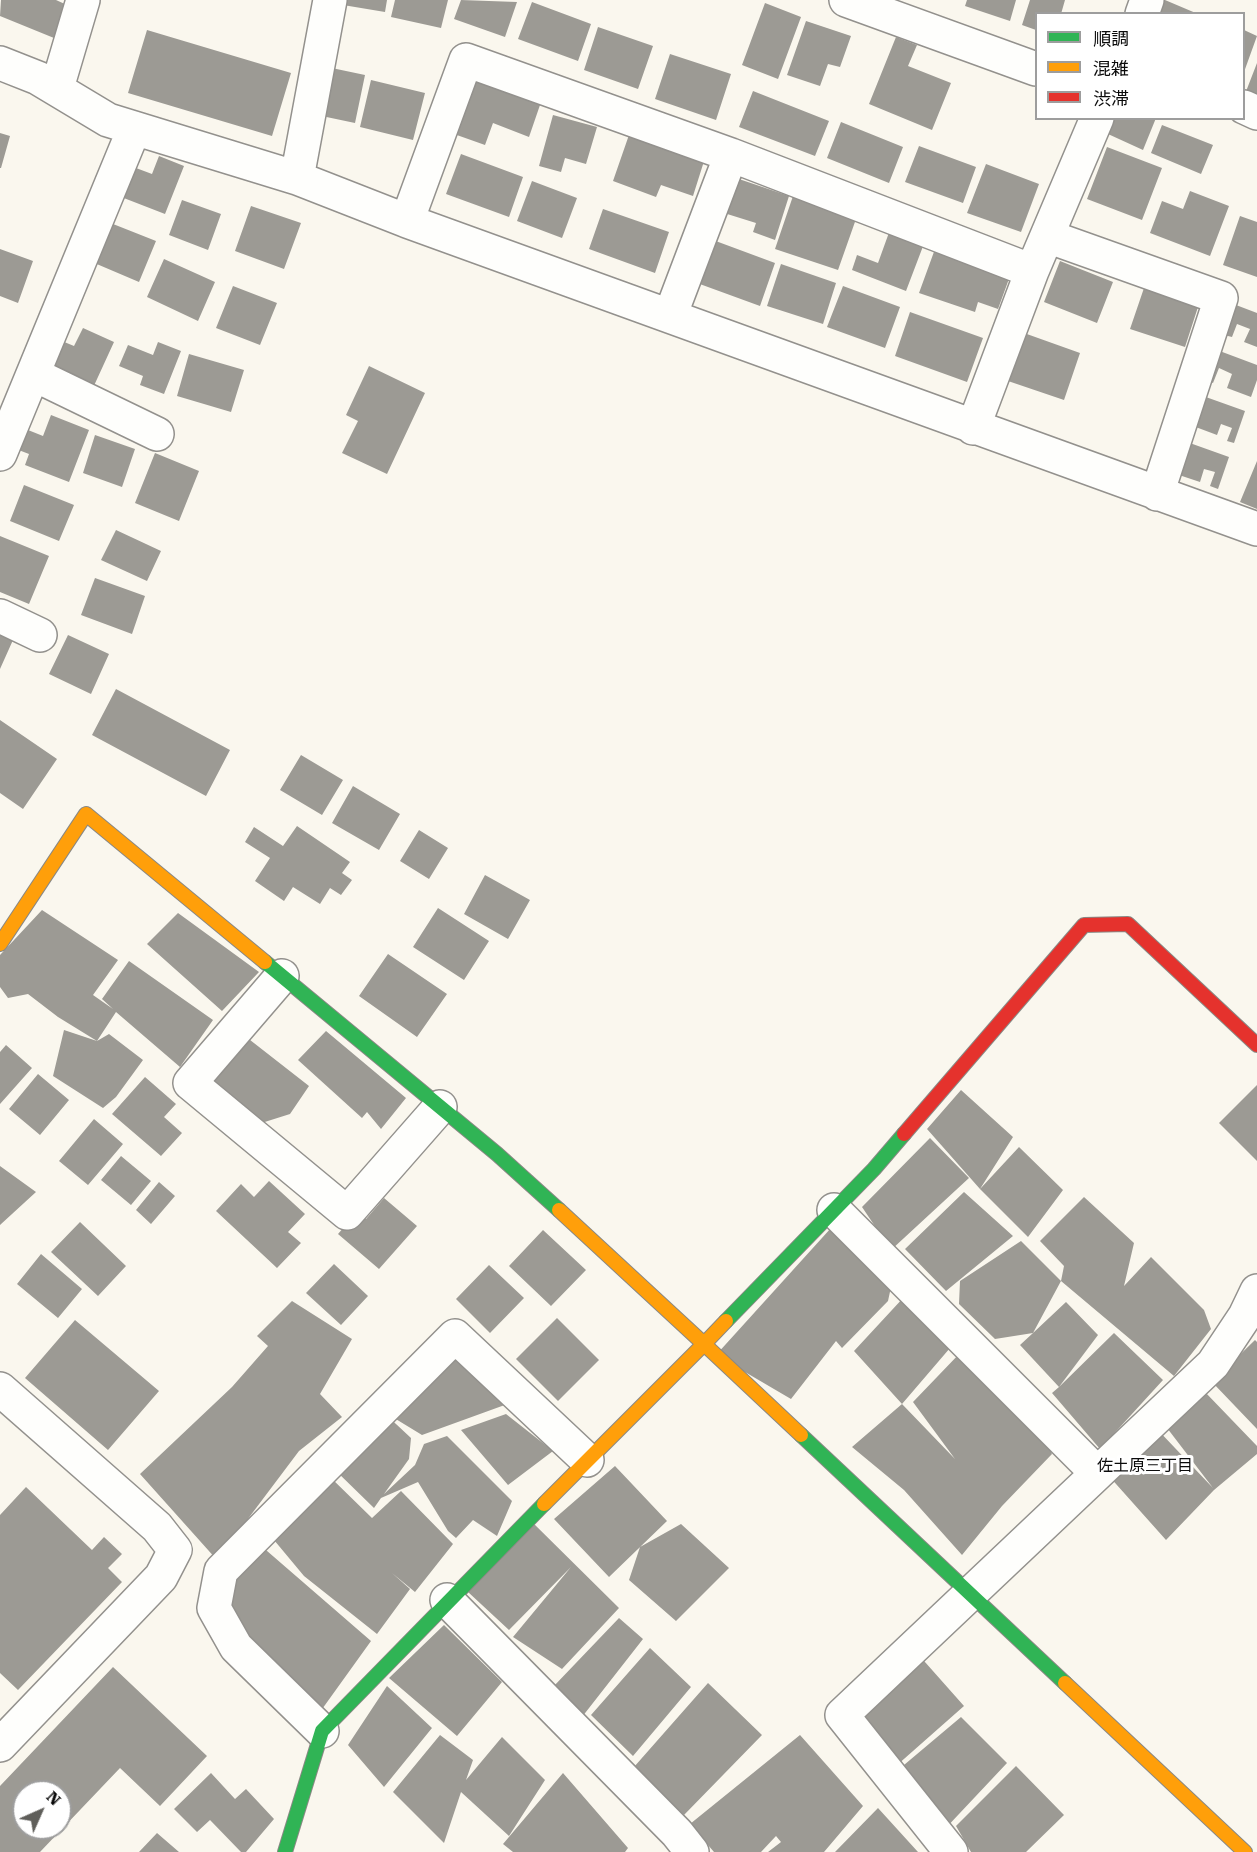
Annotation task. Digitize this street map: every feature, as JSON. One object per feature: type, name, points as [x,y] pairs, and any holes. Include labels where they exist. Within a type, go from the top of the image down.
[{"type":"street","points":[[57,88],[83,0]]},
{"type":"street","points":[[297,178],[330,0]]},
{"type":"street","points":[[846,0],[1035,69]]},
{"type":"street","points":[[407,221],[466,60],[731,155],[1032,271]]},
{"type":"street","points":[[0,63],[57,88],[108,120],[297,178],[407,221],[1257,530]]},
{"type":"street","points":[[973,428],[1032,271],[1096,120]]},
{"type":"street","points":[[0,454],[134,129]]},
{"type":"street","points":[[670,316],[731,155]]},
{"type":"street","points":[[1047,236],[1221,298],[1157,494]]},
{"type":"street","points":[[33,374],[157,434]]},
{"type":"street","points":[[0,616],[40,635]]},
{"type":"street","points":[[0,944],[86,814],[498,1154],[704,1344],[1245,1852]]},
{"type":"street","points":[[285,1852],[322,1731],[447,1600],[704,1344],[874,1169],[1084,925],[1128,924],[1257,1045]]},
{"type":"street","points":[[282,976],[190,1083],[346,1213],[441,1107]]},
{"type":"street","points":[[834,1210],[1096,1473]]},
{"type":"street","points":[[951,1852],[842,1715],[1213,1364],[1245,1316],[1257,1291]]},
{"type":"street","points":[[322,1731],[236,1647],[214,1608],[221,1570],[455,1336],[587,1460]]},
{"type":"street","points":[[0,1389],[157,1527],[175,1550],[161,1578],[0,1745]]},
{"type":"street","points":[[447,1600],[677,1833],[692,1852]]},
{"type":"street","points":[[1253,1852],[1257,1849]]},
{"type":"building","points":[[1,0],[56,0],[67,5],[54,38],[0,16]]},
{"type":"building","points":[[338,0],[387,0],[385,12],[337,4]]},
{"type":"building","points":[[395,0],[448,0],[441,28],[391,17]]},
{"type":"building","points":[[461,0],[517,2],[505,37],[454,19]]},
{"type":"building","points":[[967,0],[1016,0],[1010,21],[965,6]]},
{"type":"building","points":[[1030,0],[1065,0],[1062,12],[1035,12],[1035,30],[1022,25]]},
{"type":"building","points":[[1160,0],[1165,0],[1193,12],[1156,12]]},
{"type":"building","points":[[532,2],[591,24],[578,61],[518,39]]},
{"type":"building","points":[[765,3],[801,17],[778,79],[742,65]]},
{"type":"building","points":[[806,21],[851,36],[840,67],[828,64],[820,86],[787,75]]},
{"type":"building","points":[[598,27],[653,46],[638,89],[584,70]]},
{"type":"building","points":[[147,30],[291,73],[272,136],[128,93]]},
{"type":"building","points":[[1245,30],[1257,36],[1245,69]]},
{"type":"building","points":[[896,37],[917,45],[908,66],[951,83],[932,130],[869,104]]},
{"type":"building","points":[[670,54],[731,74],[716,120],[655,99]]},
{"type":"building","points":[[1257,63],[1257,98],[1245,94]]},
{"type":"building","points":[[327,67],[365,75],[355,123],[317,115]]},
{"type":"building","points":[[371,80],[425,93],[413,140],[360,127]]},
{"type":"building","points":[[474,80],[540,105],[529,137],[493,123],[485,145],[454,134]]},
{"type":"building","points":[[753,91],[829,121],[815,156],[739,127]]},
{"type":"building","points":[[553,115],[597,127],[586,164],[565,158],[561,172],[539,166]]},
{"type":"building","points":[[1114,120],[1155,120],[1143,150],[1108,134]]},
{"type":"building","points":[[841,122],[903,147],[889,183],[827,158]]},
{"type":"building","points":[[1162,125],[1213,145],[1201,174],[1151,153]]},
{"type":"building","points":[[630,132],[705,158],[693,196],[661,185],[656,197],[613,181]]},
{"type":"building","points":[[0,133],[10,136],[1,168],[0,168]]},
{"type":"building","points":[[919,146],[976,167],[963,203],[905,182]]},
{"type":"building","points":[[1107,147],[1162,168],[1142,220],[1087,199]]},
{"type":"building","points":[[461,154],[523,177],[509,217],[446,194]]},
{"type":"building","points":[[159,156],[184,166],[165,214],[116,195],[128,165],[152,174]]},
{"type":"building","points":[[986,164],[1039,184],[1021,232],[967,213]]},
{"type":"building","points":[[736,178],[789,196],[775,240],[753,232],[756,223],[724,213]]},
{"type":"building","points":[[532,181],[577,198],[562,238],[517,221]]},
{"type":"building","points":[[1190,191],[1229,206],[1210,256],[1150,233],[1162,201],[1183,209]]},
{"type":"building","points":[[793,196],[856,219],[838,270],[775,249]]},
{"type":"building","points":[[182,200],[221,214],[208,250],[169,235]]},
{"type":"building","points":[[251,206],[301,223],[284,269],[235,251]]},
{"type":"building","points":[[603,209],[669,232],[655,273],[589,249]]},
{"type":"building","points":[[1240,216],[1257,222],[1257,277],[1223,265]]},
{"type":"building","points":[[108,222],[156,241],[139,282],[92,262]]},
{"type":"building","points":[[891,227],[925,241],[906,291],[852,270],[857,255],[878,263]]},
{"type":"building","points":[[713,240],[775,263],[760,306],[697,283]]},
{"type":"building","points":[[0,249],[33,261],[18,303],[0,296]]},
{"type":"building","points":[[935,249],[1010,276],[998,309],[978,302],[975,312],[919,293]]},
{"type":"building","points":[[164,259],[215,282],[198,321],[147,297]]},
{"type":"building","points":[[1060,261],[1113,282],[1097,323],[1044,302]]},
{"type":"building","points":[[781,264],[836,283],[823,324],[767,306]]},
{"type":"building","points":[[233,286],[277,303],[260,345],[216,328]]},
{"type":"building","points":[[843,286],[900,307],[885,348],[827,327]]},
{"type":"building","points":[[1144,288],[1198,307],[1185,347],[1130,329]]},
{"type":"building","points":[[1236,305],[1257,313],[1257,347],[1244,342],[1250,329],[1237,324],[1232,337],[1224,335]]},
{"type":"building","points":[[910,312],[983,338],[967,382],[895,356]]},
{"type":"building","points":[[83,328],[114,342],[92,390],[44,368],[57,339],[74,346]]},
{"type":"building","points":[[1024,333],[1080,353],[1064,400],[1008,381]]},
{"type":"building","points":[[158,342],[181,351],[164,394],[140,385],[143,376],[119,366],[128,345],[153,355]]},
{"type":"building","points":[[1217,350],[1257,365],[1257,380],[1251,397],[1227,388],[1232,374],[1219,368],[1213,383],[1206,380]]},
{"type":"building","points":[[189,354],[244,370],[231,412],[177,396]]},
{"type":"building","points":[[369,366],[425,393],[387,474],[342,453],[358,421],[346,415]]},
{"type":"building","points":[[1203,396],[1245,411],[1234,443],[1227,441],[1232,428],[1221,424],[1217,435],[1193,426]]},
{"type":"building","points":[[51,415],[89,430],[69,482],[25,465],[29,454],[16,449],[23,428],[43,436]]},
{"type":"building","points":[[95,435],[135,449],[122,487],[83,473]]},
{"type":"building","points":[[1187,442],[1229,457],[1218,489],[1210,486],[1215,472],[1204,469],[1200,482],[1176,474]]},
{"type":"building","points":[[155,453],[199,471],[179,521],[135,503]]},
{"type":"building","points":[[1257,461],[1257,509],[1240,502]]},
{"type":"building","points":[[24,485],[74,505],[59,541],[10,521]]},
{"type":"building","points":[[116,530],[161,551],[147,581],[101,560]]},
{"type":"building","points":[[0,536],[49,556],[29,604],[0,592]]},
{"type":"building","points":[[95,578],[145,596],[132,634],[81,615]]},
{"type":"building","points":[[0,635],[13,640],[0,669]]},
{"type":"building","points":[[68,635],[109,654],[91,694],[49,674]]},
{"type":"building","points":[[116,689],[230,750],[206,796],[92,735]]},
{"type":"building","points":[[0,720],[57,759],[23,809],[0,793]]},
{"type":"building","points":[[301,755],[343,780],[322,815],[280,790]]},
{"type":"building","points":[[353,786],[400,814],[379,850],[332,823]]},
{"type":"building","points":[[297,826],[350,862],[342,873],[352,880],[341,895],[330,888],[320,904],[293,887],[284,901],[255,881],[270,858],[245,842],[254,827],[283,846]]},
{"type":"building","points":[[419,830],[448,848],[429,879],[400,861]]},
{"type":"building","points":[[485,875],[530,900],[508,939],[464,914]]},
{"type":"building","points":[[438,908],[489,941],[464,980],[413,947]]},
{"type":"building","points":[[42,910],[118,960],[93,995],[113,1009],[102,999],[129,961],[213,1020],[180,1067],[116,1012],[97,1041],[58,1017],[28,994],[8,998],[0,987],[0,955]]},
{"type":"building","points":[[178,913],[259,972],[222,1011],[147,944]]},
{"type":"building","points":[[388,954],[447,994],[417,1037],[359,996]]},
{"type":"building","points":[[236,1029],[309,1086],[290,1114],[252,1126],[199,1073]]},
{"type":"building","points":[[64,1030],[97,1041],[109,1034],[143,1060],[116,1097],[103,1108],[53,1076]]},
{"type":"building","points":[[326,1031],[406,1098],[381,1129],[367,1112],[362,1118],[298,1060]]},
{"type":"building","points":[[6,1045],[32,1068],[0,1104],[0,1052]]},
{"type":"building","points":[[38,1074],[69,1100],[40,1135],[9,1109]]},
{"type":"building","points":[[145,1077],[176,1104],[164,1117],[182,1133],[161,1156],[112,1114]]},
{"type":"building","points":[[1257,1085],[1257,1161],[1219,1123]]},
{"type":"building","points":[[961,1090],[1013,1137],[980,1189],[927,1129]]},
{"type":"building","points":[[94,1119],[123,1144],[88,1185],[59,1161]]},
{"type":"building","points":[[930,1138],[969,1178],[891,1250],[862,1207]]},
{"type":"building","points":[[1019,1147],[1063,1190],[1028,1237],[980,1189]]},
{"type":"building","points":[[121,1156],[151,1181],[131,1205],[101,1180]]},
{"type":"building","points":[[0,1166],[36,1192],[0,1225]]},
{"type":"building","points":[[269,1181],[305,1214],[288,1232],[301,1243],[277,1268],[216,1211],[241,1184],[254,1197]]},
{"type":"building","points":[[159,1182],[175,1196],[151,1224],[136,1210]]},
{"type":"building","points":[[964,1192],[1013,1236],[946,1291],[905,1249]]},
{"type":"building","points":[[1084,1197],[1134,1243],[1124,1286],[1151,1257],[1204,1310],[1211,1329],[1174,1376],[1061,1281],[1064,1266],[1040,1241]]},
{"type":"building","points":[[384,1198],[417,1226],[379,1269],[338,1234],[358,1211],[366,1219]]},
{"type":"building","points":[[80,1222],[126,1266],[98,1296],[51,1252]]},
{"type":"building","points":[[831,1228],[891,1287],[888,1301],[842,1348],[836,1341],[791,1399],[716,1355]]},
{"type":"building","points":[[543,1230],[586,1270],[551,1306],[509,1266]]},
{"type":"building","points":[[1021,1241],[1061,1281],[1033,1333],[995,1339],[959,1304],[960,1281]]},
{"type":"building","points":[[41,1254],[82,1289],[58,1318],[17,1284]]},
{"type":"building","points":[[334,1264],[368,1296],[341,1325],[306,1293]]},
{"type":"building","points":[[489,1265],[524,1298],[490,1333],[456,1299]]},
{"type":"building","points":[[904,1297],[950,1348],[902,1404],[854,1351]]},
{"type":"building","points":[[292,1301],[352,1339],[320,1394],[342,1417],[299,1451],[217,1560],[140,1474],[232,1387],[268,1346],[257,1336]]},
{"type":"building","points":[[1066,1302],[1098,1335],[1059,1387],[1020,1345]]},
{"type":"building","points":[[557,1318],[599,1360],[558,1401],[516,1359]]},
{"type":"building","points":[[75,1320],[159,1391],[108,1450],[25,1378]]},
{"type":"building","points":[[1114,1333],[1163,1380],[1100,1449],[1052,1393]]},
{"type":"building","points":[[1255,1340],[1257,1342],[1257,1429],[1212,1382]]},
{"type":"building","points":[[455,1346],[513,1402],[422,1435],[381,1410]]},
{"type":"building","points":[[961,1352],[1048,1445],[1052,1454],[1002,1506],[962,1555],[904,1490],[852,1447],[902,1404],[955,1459],[913,1402]]},
{"type":"building","points":[[1205,1392],[1257,1446],[1257,1454],[1214,1490],[1166,1540],[1108,1475],[1156,1428],[1213,1488],[1164,1424]]},
{"type":"building","points":[[381,1410],[411,1438],[409,1459],[384,1494],[415,1465],[424,1444],[447,1436],[512,1501],[497,1536],[473,1520],[456,1538],[448,1531],[418,1482],[381,1498],[374,1508],[333,1468]]},
{"type":"building","points":[[506,1414],[553,1451],[508,1485],[461,1430]]},
{"type":"building","points":[[615,1466],[667,1521],[609,1577],[554,1519]]},
{"type":"building","points":[[327,1474],[372,1518],[401,1491],[453,1544],[415,1592],[392,1573],[410,1589],[377,1634],[304,1576],[269,1534]]},
{"type":"building","points":[[26,1487],[92,1550],[104,1537],[122,1554],[108,1568],[122,1582],[18,1690],[0,1673],[0,1515]]},
{"type":"building","points":[[529,1519],[619,1608],[562,1669],[513,1637],[571,1567],[509,1630],[468,1592]]},
{"type":"building","points":[[681,1524],[729,1568],[676,1621],[629,1580],[640,1547]]},
{"type":"building","points":[[259,1544],[371,1641],[320,1712],[215,1603]]},
{"type":"building","points":[[619,1618],[643,1639],[582,1717],[553,1687]]},
{"type":"building","points":[[444,1625],[502,1682],[457,1736],[389,1678]]},
{"type":"building","points":[[650,1648],[691,1687],[633,1756],[591,1715]]},
{"type":"building","points":[[917,1653],[964,1706],[896,1766],[861,1709]]},
{"type":"building","points":[[113,1667],[207,1756],[160,1806],[120,1768],[72,1818],[72,1780],[12,1780],[12,1840],[51,1840],[40,1852],[0,1852],[0,1786]]},
{"type":"building","points":[[708,1683],[762,1735],[684,1815],[634,1767]]},
{"type":"building","points":[[387,1686],[432,1728],[384,1787],[348,1745]]},
{"type":"building","points":[[961,1717],[1007,1763],[943,1831],[904,1765]]},
{"type":"building","points":[[440,1735],[473,1760],[466,1780],[502,1737],[545,1780],[509,1836],[461,1792],[444,1843],[393,1792]]},
{"type":"building","points":[[800,1735],[863,1806],[824,1852],[768,1852],[781,1842],[776,1836],[761,1852],[714,1852],[690,1824]]},
{"type":"building","points":[[1016,1766],[1064,1815],[1026,1852],[971,1852],[956,1826]]},
{"type":"building","points":[[211,1773],[235,1799],[246,1789],[274,1819],[246,1852],[241,1852],[210,1820],[197,1832],[174,1809]]},
{"type":"building","points":[[563,1773],[628,1848],[625,1852],[513,1852],[503,1844]]},
{"type":"building","points":[[878,1808],[918,1852],[835,1852]]},
{"type":"building","points":[[157,1833],[179,1852],[139,1852]]},
{"type":"traffic: fast","points":[[265,962],[497,1154],[559,1210]]},
{"type":"traffic: fast","points":[[726,1321],[874,1169],[904,1134]]},
{"type":"traffic: fast","points":[[801,1435],[1065,1683]]},
{"type":"traffic: fast","points":[[285,1852],[322,1731],[544,1504]]},
{"type":"traffic: slow","points":[[0,944],[86,814],[265,962]]},
{"type":"traffic: slow","points":[[559,1210],[704,1344],[726,1321]]},
{"type":"traffic: slow","points":[[544,1504],[704,1344],[801,1435]]},
{"type":"traffic: slow","points":[[1065,1683],[1245,1852]]},
{"type":"traffic: jam","points":[[904,1134],[1084,925],[1128,924],[1257,1045]]},
{"type":"district","name":"佐土原三丁目","points":[[1145,1466]]}]
